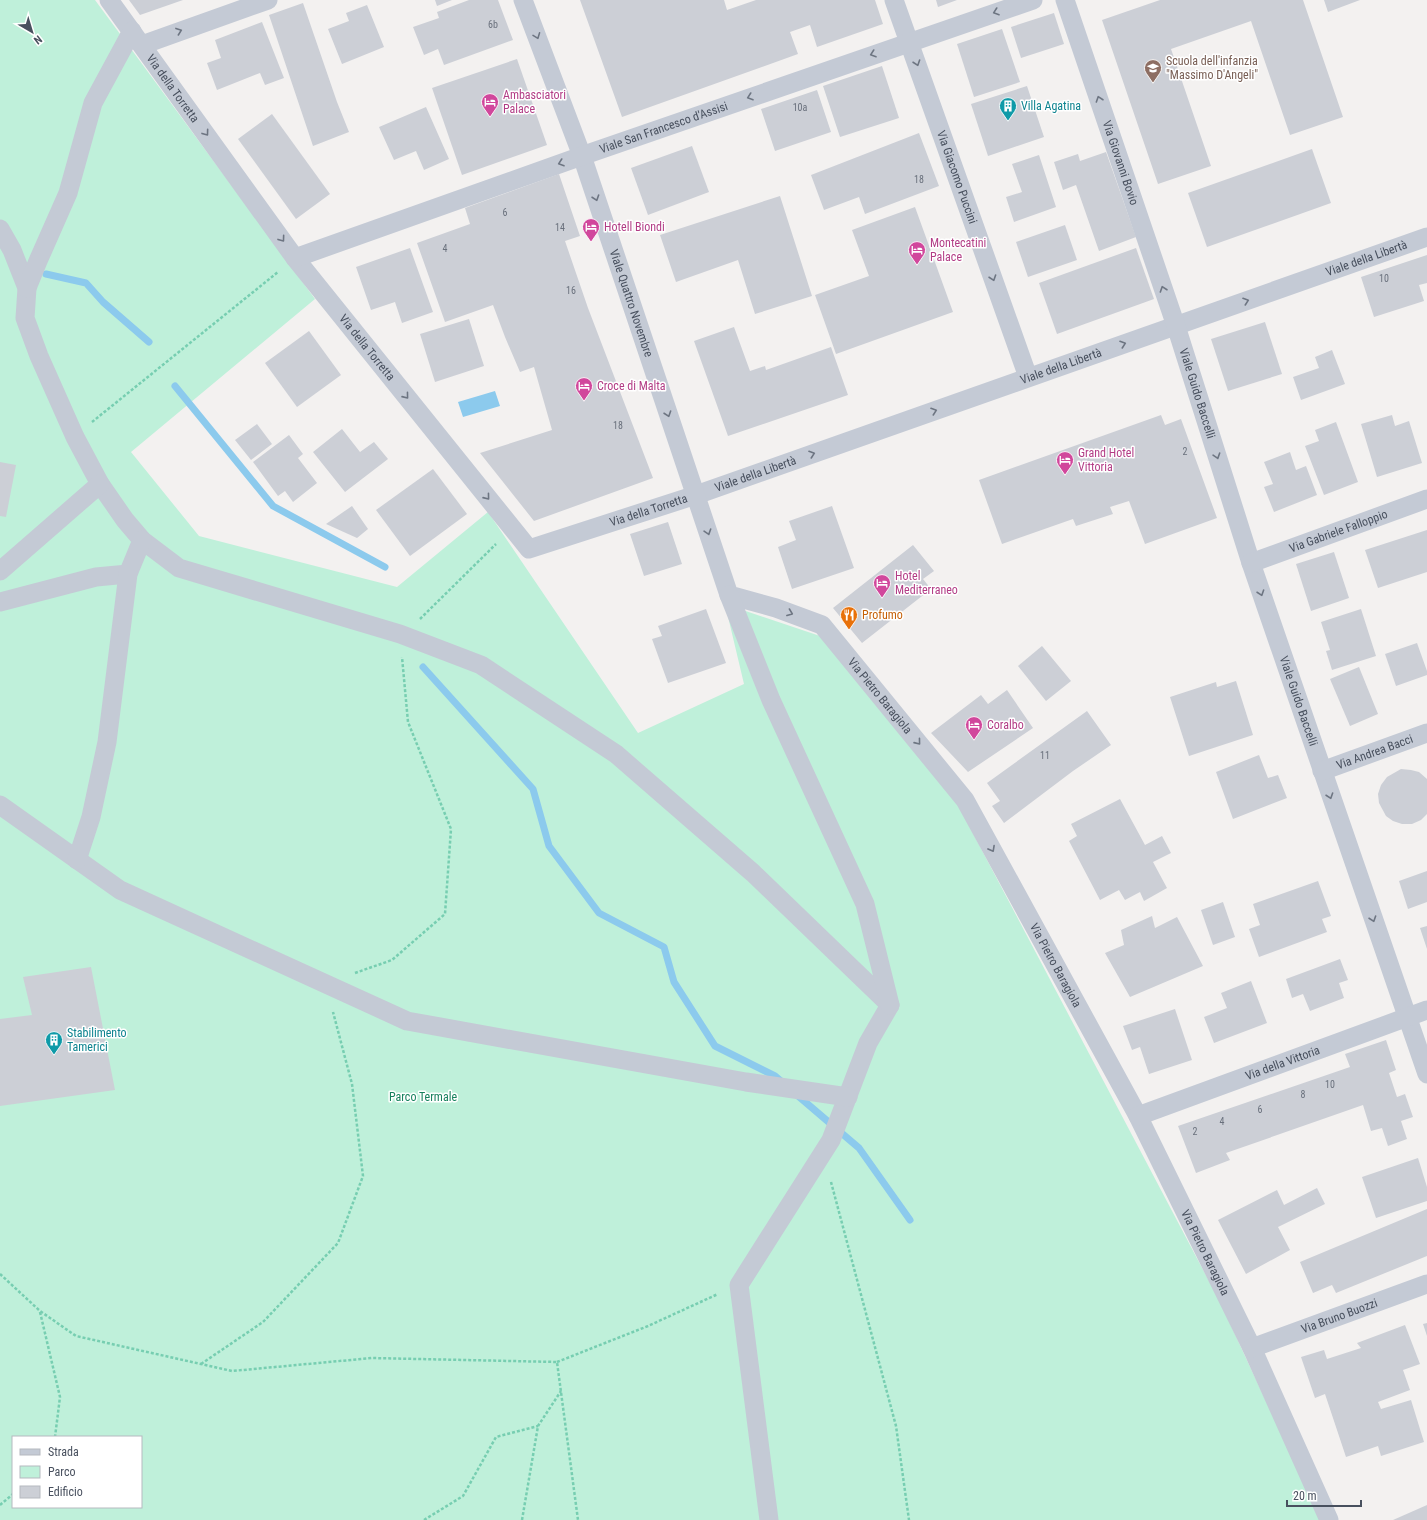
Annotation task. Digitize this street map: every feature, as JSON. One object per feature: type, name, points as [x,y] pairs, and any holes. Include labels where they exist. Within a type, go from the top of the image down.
[{"type":"street","name":"Via della Torretta","points":[[109,0],[295,258],[529,549],[696,495]]},
{"type":"street","points":[[268,0],[137,38],[93,103],[68,193],[27,288],[25,318],[39,356],[75,437],[100,484],[125,520],[142,540],[179,568],[400,634],[481,665],[616,754],[753,873],[890,1005]]},
{"type":"street","name":"Viale Quattro Novembre","points":[[523,0],[582,156],[696,495]]},
{"type":"street","name":"Via Giacomo Puccini","points":[[894,0],[1028,377]]},
{"type":"street","name":"Viale San Francesco d'Assisi","points":[[295,258],[582,156],[1033,0]]},
{"type":"street","name":"Via Giovanni Bovio","points":[[1065,0],[1176,326]]},
{"type":"street","points":[[0,228],[12,250],[27,288]]},
{"type":"street","name":"Viale della Libertà","points":[[696,495],[1427,237]]},
{"type":"street","name":"Viale Guido Baccelli","points":[[1176,326],[1251,563],[1406,1017],[1427,1074]]},
{"type":"street","points":[[0,571],[100,484]]},
{"type":"street","points":[[696,495],[729,595],[771,700],[865,904],[890,1005],[868,1043],[831,1140],[739,1285],[769,1520]]},
{"type":"street","name":"Via Gabriele Falloppio","points":[[1251,563],[1427,499]]},
{"type":"street","points":[[77,860],[91,817],[107,742],[128,574],[142,540]]},
{"type":"street","points":[[0,602],[96,577],[128,574]]},
{"type":"street","name":"Via Pietro Baragiola","points":[[729,595],[776,608],[822,625],[965,800],[1138,1116],[1252,1348],[1329,1520]]},
{"type":"street","name":"Via Andrea Bacci","points":[[1322,771],[1427,733]]},
{"type":"street","points":[[0,805],[120,890],[407,1021],[746,1082],[848,1097]]},
{"type":"street","name":"Via della Vittoria","points":[[1138,1116],[1427,1010]]},
{"type":"street","name":"Via Bruno Buozzi","points":[[1252,1348],[1427,1284]]},
{"type":"path","points":[[75,437],[295,258]]},
{"type":"path","points":[[201,1364],[263,1322],[338,1243],[363,1176],[352,1084],[325,984],[392,960],[445,914],[451,829],[408,722],[400,634],[418,621],[512,528]]},
{"type":"path","points":[[823,1153],[896,1426],[909,1520]]},
{"type":"path","points":[[0,1274],[40,1311],[76,1336],[232,1371],[372,1358],[557,1362],[648,1326],[739,1285]]},
{"type":"path","points":[[40,1311],[60,1397],[55,1436]]},
{"type":"path","points":[[557,1362],[578,1520]]},
{"type":"path","points":[[522,1520],[538,1426],[561,1391]]},
{"type":"path","points":[[424,1520],[463,1496],[496,1437],[538,1426]]},
{"type":"path","points":[[0,1505],[12,1495]]},
{"type":"green space","name":"Parco Termale","points":[[0,0],[95,0],[315,299],[131,452],[199,536],[397,587],[488,512],[638,733],[744,684],[725,604],[820,636],[958,805],[1220,1302],[1321,1520],[0,1520]]},
{"type":"water","points":[[495,391],[500,406],[463,417],[458,402]]},
{"type":"building","points":[[129,0],[183,0],[140,15]]},
{"type":"building","points":[[435,0],[452,0],[437,6]]},
{"type":"building","points":[[469,0],[498,0],[513,40],[444,65],[438,49],[424,55],[413,27],[439,18],[437,12]]},
{"type":"building","points":[[580,0],[724,0],[727,10],[756,0],[875,0],[883,24],[817,47],[810,25],[790,32],[798,54],[622,117]]},
{"type":"building","points":[[936,0],[957,0],[938,7]]},
{"type":"building","name":"Scuola dell'infanzia \"Massimo D'Angeli\"","points":[[1160,0],[1303,0],[1343,117],[1290,135],[1251,21],[1171,49],[1211,166],[1158,184],[1102,20]]},
{"type":"building","points":[[1324,0],[1360,0],[1328,12]]},
{"type":"building","points":[[303,3],[337,102],[349,132],[313,146],[269,15]]},
{"type":"building","points":[[367,5],[384,47],[342,64],[328,29],[349,21],[346,13]]},
{"type":"building","points":[[1054,13],[1064,44],[1021,58],[1011,27]]},
{"type":"building","points":[[262,22],[284,78],[265,85],[260,73],[217,90],[207,63],[221,58],[215,40]]},
{"type":"building","points":[[1002,29],[1020,82],[974,97],[957,44]]},
{"type":"building","name":"Ambasciatori Palace","points":[[517,59],[547,145],[462,175],[432,88]]},
{"type":"building","points":[[882,66],[899,118],[840,137],[823,86]]},
{"type":"building","name":"Villa Agatina","points":[[1027,86],[1044,137],[988,156],[971,104]]},
{"type":"building","points":[[817,90],[831,132],[775,151],[761,109]]},
{"type":"building","points":[[426,107],[449,159],[424,170],[416,151],[394,160],[379,127]]},
{"type":"building","points":[[272,114],[330,194],[296,219],[238,139]]},
{"type":"building","points":[[919,133],[939,186],[865,214],[859,197],[824,210],[811,175]]},
{"type":"building","points":[[692,146],[709,192],[648,215],[631,168]]},
{"type":"building","points":[[1312,149],[1331,203],[1207,247],[1188,193]]},
{"type":"building","points":[[1106,152],[1136,237],[1099,251],[1076,185],[1063,190],[1054,162],[1078,154],[1080,161]]},
{"type":"building","points":[[1039,155],[1056,207],[1014,222],[1006,197],[1022,192],[1012,164]]},
{"type":"building","points":[[559,174],[580,236],[565,241],[588,308],[653,478],[534,521],[480,453],[552,430],[534,367],[520,372],[493,305],[445,322],[417,243],[470,224],[465,208]]},
{"type":"building","points":[[780,196],[812,296],[755,314],[738,260],[676,282],[660,235]]},
{"type":"building","points":[[915,207],[953,312],[836,354],[815,295],[869,276],[852,230]]},
{"type":"building","points":[[1065,225],[1077,260],[1028,277],[1016,242]]},
{"type":"building","points":[[410,248],[433,312],[402,323],[395,302],[371,310],[356,267]]},
{"type":"building","points":[[1136,248],[1154,299],[1057,334],[1039,283]]},
{"type":"building","points":[[1427,255],[1427,283],[1419,285],[1424,301],[1374,317],[1361,277]]},
{"type":"building","points":[[469,319],[484,366],[435,382],[420,334]]},
{"type":"building","points":[[1265,322],[1282,374],[1228,391],[1211,339]]},
{"type":"building","points":[[734,327],[750,371],[765,366],[766,370],[831,347],[848,395],[728,436],[694,341]]},
{"type":"building","points":[[309,331],[341,375],[297,407],[265,363]]},
{"type":"building","points":[[1332,350],[1345,384],[1301,400],[1293,377],[1319,368],[1315,357]]},
{"type":"building","points":[[1161,415],[1165,425],[1181,419],[1217,518],[1145,544],[1129,501],[1110,507],[1113,514],[1076,526],[1073,519],[1002,544],[979,480]]},
{"type":"building","points":[[1392,415],[1395,426],[1409,421],[1422,463],[1377,477],[1361,424]]},
{"type":"building","points":[[1336,422],[1358,482],[1324,495],[1305,446],[1319,441],[1315,430]]},
{"type":"building","points":[[257,424],[272,444],[251,460],[235,440]]},
{"type":"building","points":[[342,429],[360,452],[374,442],[388,459],[345,492],[313,452]]},
{"type":"building","points":[[289,435],[303,454],[298,458],[317,483],[293,502],[285,491],[278,496],[253,462]]},
{"type":"building","points":[[1290,452],[1296,470],[1306,466],[1317,495],[1274,512],[1264,487],[1273,484],[1264,462]]},
{"type":"building","points":[[0,462],[16,465],[6,517],[0,516]]},
{"type":"building","points":[[433,469],[467,514],[410,556],[376,510]]},
{"type":"building","points":[[352,506],[368,529],[357,538],[326,524]]},
{"type":"building","points":[[832,506],[854,568],[792,589],[778,547],[796,540],[789,521]]},
{"type":"building","points":[[668,522],[682,564],[644,576],[630,534]]},
{"type":"building","points":[[1427,530],[1427,572],[1378,588],[1365,550]]},
{"type":"building","name":"Hotel Mediterraneo","points":[[913,545],[934,571],[923,579],[931,589],[862,643],[833,608]]},
{"type":"building","points":[[1334,552],[1349,598],[1311,611],[1296,564]]},
{"type":"building","points":[[706,609],[726,663],[668,683],[652,639],[662,636],[658,626]]},
{"type":"building","points":[[1361,609],[1376,656],[1332,670],[1326,651],[1330,650],[1321,622]]},
{"type":"building","points":[[1417,643],[1427,675],[1396,686],[1385,654]]},
{"type":"building","points":[[1042,646],[1071,681],[1046,701],[1018,666]]},
{"type":"building","points":[[1359,667],[1378,714],[1350,726],[1330,679]]},
{"type":"building","points":[[1236,681],[1253,735],[1189,756],[1170,697],[1216,682],[1217,687]]},
{"type":"building","points":[[1007,690],[1033,728],[968,772],[931,733],[981,695],[988,704]]},
{"type":"building","points":[[1087,711],[1111,745],[1073,771],[1004,823],[992,806],[1000,801],[987,783]]},
{"type":"building","points":[[1259,755],[1268,778],[1278,775],[1287,798],[1233,819],[1216,772]]},
{"type":"building","points":[[1401,769],[1419,772],[1427,779],[1427,814],[1421,820],[1412,824],[1402,824],[1393,821],[1386,816],[1379,803],[1378,794],[1381,785],[1387,777]]},
{"type":"building","points":[[1120,799],[1145,845],[1162,836],[1171,853],[1153,862],[1167,888],[1144,901],[1140,892],[1125,900],[1119,890],[1100,900],[1069,841],[1077,836],[1071,824]]},
{"type":"building","points":[[1427,871],[1427,902],[1408,909],[1399,881]]},
{"type":"building","points":[[1318,881],[1331,916],[1322,919],[1327,932],[1259,957],[1249,929],[1260,925],[1253,904]]},
{"type":"building","points":[[1223,902],[1235,937],[1213,945],[1201,910]]},
{"type":"building","points":[[1152,916],[1155,928],[1177,917],[1203,966],[1130,997],[1105,953],[1124,945],[1121,930]]},
{"type":"building","points":[[1427,926],[1427,949],[1420,928]]},
{"type":"building","points":[[1340,959],[1348,980],[1339,983],[1344,998],[1310,1011],[1303,994],[1292,998],[1286,979]]},
{"type":"building","name":"Stabilimento Tamerici","points":[[91,967],[115,1090],[0,1106],[0,1019],[32,1015],[23,977]]},
{"type":"building","points":[[1251,981],[1267,1023],[1214,1043],[1204,1017],[1227,1008],[1221,993]]},
{"type":"building","points":[[1175,1009],[1192,1060],[1149,1074],[1140,1047],[1132,1050],[1123,1026]]},
{"type":"building","points":[[1386,1040],[1396,1070],[1389,1073],[1397,1097],[1405,1094],[1413,1117],[1401,1121],[1407,1139],[1388,1146],[1382,1128],[1371,1131],[1363,1105],[1226,1153],[1230,1160],[1196,1173],[1178,1126],[1350,1067],[1345,1054]]},
{"type":"building","points":[[1418,1158],[1427,1187],[1427,1201],[1376,1218],[1362,1177]]},
{"type":"building","points":[[1317,1188],[1325,1204],[1278,1227],[1290,1250],[1246,1274],[1218,1220],[1277,1190],[1284,1205]]},
{"type":"building","points":[[1427,1209],[1427,1256],[1336,1293],[1332,1285],[1313,1293],[1300,1262]]},
{"type":"building","points":[[1427,1323],[1427,1336],[1423,1324]]},
{"type":"building","points":[[1405,1325],[1420,1364],[1403,1370],[1410,1390],[1378,1402],[1381,1409],[1411,1400],[1424,1442],[1381,1456],[1378,1446],[1346,1457],[1325,1394],[1315,1398],[1301,1357],[1324,1350],[1327,1359],[1361,1348],[1357,1343]]},
{"type":"building","points":[[1427,1505],[1427,1520],[1393,1520]]},
{"type":"waterway","points":[[46,274],[86,283],[103,302],[149,342]]},
{"type":"waterway","points":[[175,386],[273,506],[385,567]]},
{"type":"waterway","points":[[423,667],[533,789],[549,846],[599,913],[664,947],[674,982],[715,1046],[775,1076],[783,1083]]},
{"type":"waterway","points":[[797,1095],[859,1148],[910,1220]]},
{"type":"place","name":"Scuola dell'infanzia \"Massimo D'Angeli\"","points":[[1153,83]]},
{"type":"place","name":"Ambasciatori Palace","points":[[490,117]]},
{"type":"place","name":"Villa Agatina","points":[[1008,121]]},
{"type":"place","name":"Hotell Biondi","points":[[591,242]]},
{"type":"place","name":"Montecatini Palace","points":[[917,265]]},
{"type":"place","name":"Croce di Malta","points":[[584,401]]},
{"type":"place","name":"Grand Hotel Vittoria","points":[[1065,475]]},
{"type":"place","name":"Hotel Mediterraneo","points":[[882,598]]},
{"type":"place","name":"Profumo","points":[[849,630]]},
{"type":"place","name":"Coralbo","points":[[974,740]]},
{"type":"place","name":"Stabilimento Tamerici","points":[[54,1055]]}]
